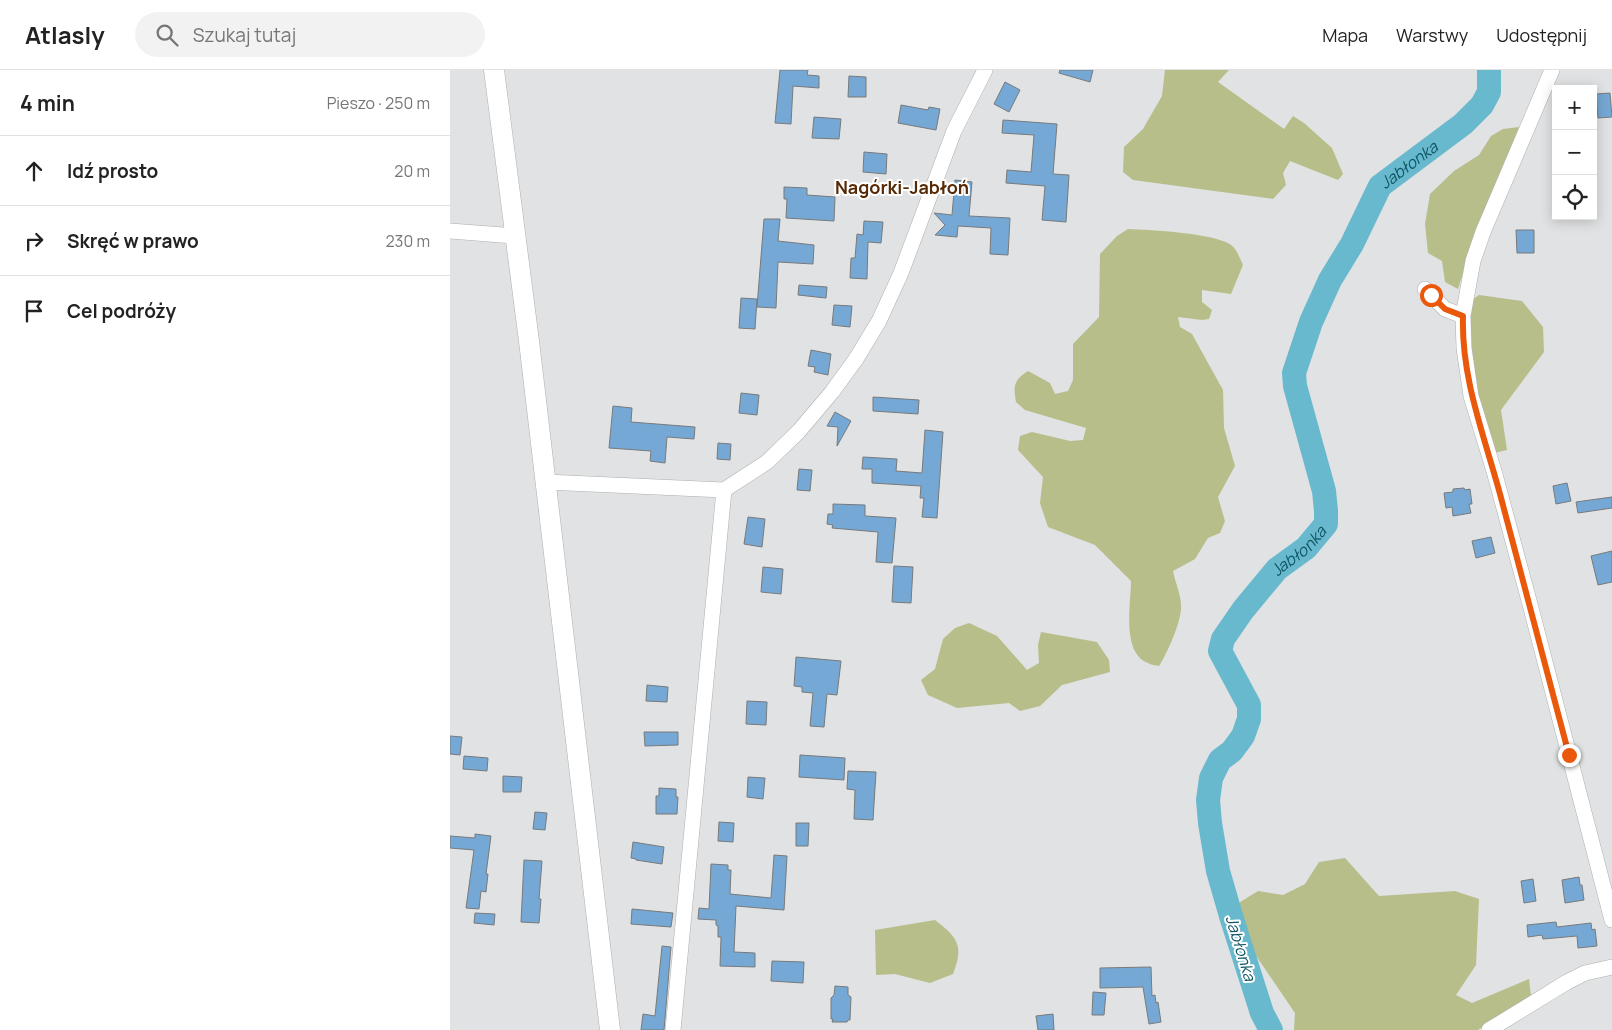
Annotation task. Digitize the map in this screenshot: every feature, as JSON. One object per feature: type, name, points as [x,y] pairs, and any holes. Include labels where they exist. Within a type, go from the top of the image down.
[{"type":"main road","points":[[494,70],[610,1030]]},
{"type":"street","points":[[545,482],[724,490],[767,462],[799,431],[832,392],[856,359],[879,321],[901,273],[954,131],[985,70]]},
{"type":"street","points":[[1552,70],[1483,232],[1473,261],[1463,316],[1465,361],[1471,396],[1494,471],[1531,608],[1612,920]]},
{"type":"street","points":[[450,231],[515,236]]},
{"type":"street","points":[[1425,289],[1445,309],[1463,316]]},
{"type":"street","points":[[673,1030],[724,490]]},
{"type":"street","points":[[1489,1030],[1585,972],[1612,967]]},
{"type":"green space","points":[[1165,70],[1229,70],[1218,82],[1284,129],[1293,116],[1304,123],[1332,148],[1343,174],[1338,180],[1290,161],[1283,173],[1286,185],[1273,199],[1133,180],[1123,172],[1124,147],[1143,129],[1162,96]]},
{"type":"green space","points":[[1519,127],[1476,231],[1458,289],[1445,282],[1442,261],[1428,253],[1425,224],[1430,194],[1454,171],[1479,155],[1491,136],[1503,129]]},
{"type":"green space","points":[[1128,229],[1182,233],[1223,241],[1235,249],[1243,265],[1231,294],[1202,290],[1202,302],[1212,310],[1209,319],[1178,317],[1180,327],[1192,334],[1223,390],[1224,428],[1235,466],[1218,497],[1225,521],[1220,533],[1208,538],[1195,559],[1173,571],[1180,597],[1181,612],[1173,637],[1159,666],[1149,664],[1140,658],[1134,649],[1129,626],[1131,581],[1095,545],[1048,527],[1040,503],[1043,477],[1018,450],[1020,436],[1032,432],[1070,441],[1083,440],[1086,428],[1025,410],[1016,402],[1015,387],[1017,380],[1028,371],[1050,383],[1055,394],[1068,391],[1073,380],[1073,344],[1099,317],[1100,254],[1117,236]]},
{"type":"green space","points":[[1479,295],[1522,301],[1543,327],[1544,352],[1501,410],[1507,450],[1494,453],[1474,398],[1468,303]]},
{"type":"green space","points":[[969,623],[997,636],[1027,670],[1039,663],[1038,645],[1041,632],[1097,642],[1109,660],[1110,672],[1062,685],[1040,706],[1020,711],[1009,703],[957,708],[928,695],[921,680],[935,669],[943,639],[955,628]]},
{"type":"green space","points":[[1345,858],[1379,896],[1455,891],[1479,899],[1476,965],[1456,995],[1472,1003],[1529,979],[1531,996],[1478,1030],[1294,1030],[1295,1013],[1250,947],[1237,904],[1258,891],[1283,895],[1305,884],[1319,862]]},
{"type":"green space","points":[[935,920],[954,937],[957,943],[958,956],[953,974],[930,983],[895,974],[876,975],[875,930]]},
{"type":"building","points":[[780,70],[808,70],[807,75],[819,76],[819,88],[793,86],[791,124],[775,123]]},
{"type":"building","points":[[1060,70],[1093,70],[1090,82],[1059,73]]},
{"type":"building","points":[[849,76],[866,77],[866,97],[848,97]]},
{"type":"building","points":[[1005,82],[1020,90],[1009,112],[994,104]]},
{"type":"building","points":[[1610,93],[1612,117],[1598,118],[1597,94]]},
{"type":"building","points":[[901,105],[928,110],[929,107],[940,109],[936,130],[898,123]]},
{"type":"building","points":[[814,117],[841,119],[839,139],[812,138]]},
{"type":"building","points":[[1003,120],[1057,124],[1053,174],[1069,175],[1066,222],[1042,220],[1045,186],[1006,183],[1007,170],[1031,172],[1034,135],[1002,133]]},
{"type":"building","points":[[864,152],[887,154],[886,174],[863,172]]},
{"type":"building","points":[[955,180],[972,182],[969,216],[1010,218],[1008,255],[990,254],[991,228],[958,226],[957,237],[935,235],[945,225],[934,213],[952,215]]},
{"type":"building","points":[[784,187],[807,188],[807,195],[835,197],[834,221],[786,218],[787,199],[784,199]]},
{"type":"building","points":[[764,219],[780,219],[778,241],[814,245],[813,264],[778,262],[776,308],[757,307]]},
{"type":"building","points":[[864,221],[883,222],[881,243],[868,242],[867,279],[850,278],[851,258],[855,258],[857,234],[863,235]]},
{"type":"building","points":[[1516,230],[1534,230],[1534,253],[1517,253]]},
{"type":"building","points":[[799,285],[827,287],[826,298],[798,295]]},
{"type":"building","points":[[741,298],[757,299],[755,329],[739,328]]},
{"type":"building","points":[[834,305],[852,306],[850,327],[832,325]]},
{"type":"building","points":[[811,350],[831,354],[828,375],[814,372],[815,367],[808,366]]},
{"type":"building","points":[[741,393],[759,395],[757,415],[739,413]]},
{"type":"building","points":[[873,397],[919,400],[918,414],[873,411]]},
{"type":"building","points":[[613,406],[632,408],[631,422],[695,427],[694,439],[667,437],[665,463],[650,461],[651,451],[609,448]]},
{"type":"building","points":[[835,412],[851,421],[837,446],[838,427],[827,426]]},
{"type":"building","points":[[925,430],[943,432],[937,518],[922,517],[924,498],[920,498],[921,486],[872,483],[872,469],[862,469],[863,457],[897,459],[896,471],[922,473]]},
{"type":"building","points":[[718,443],[731,444],[730,460],[717,459]]},
{"type":"building","points":[[799,469],[812,470],[810,491],[797,490]]},
{"type":"building","points":[[1567,483],[1571,501],[1556,504],[1553,486]]},
{"type":"building","points":[[1464,488],[1465,490],[1470,489],[1472,504],[1469,504],[1471,513],[1453,516],[1452,507],[1446,508],[1444,493],[1453,492],[1453,489]]},
{"type":"building","points":[[1612,497],[1612,508],[1578,513],[1576,502]]},
{"type":"building","points":[[833,504],[865,505],[865,516],[896,518],[892,563],[876,562],[878,532],[832,528],[833,525],[827,524],[828,514],[833,514]]},
{"type":"building","points":[[748,517],[765,519],[762,547],[744,544]]},
{"type":"building","points":[[1491,537],[1495,553],[1476,558],[1472,541]]},
{"type":"building","points":[[1612,551],[1612,582],[1598,585],[1591,556]]},
{"type":"building","points":[[894,566],[913,567],[911,603],[892,602]]},
{"type":"building","points":[[763,567],[783,569],[781,594],[761,592]]},
{"type":"building","points":[[796,657],[841,661],[837,695],[827,694],[824,727],[810,726],[813,693],[802,692],[802,687],[794,686]]},
{"type":"building","points":[[647,685],[668,687],[667,702],[646,701]]},
{"type":"building","points":[[747,701],[767,702],[766,725],[746,724]]},
{"type":"building","points":[[644,732],[678,732],[678,745],[645,746]]},
{"type":"building","points":[[450,736],[462,737],[460,755],[450,754]]},
{"type":"building","points":[[800,755],[845,758],[844,780],[799,777]]},
{"type":"building","points":[[464,756],[488,758],[487,771],[463,769]]},
{"type":"building","points":[[848,771],[876,772],[873,820],[854,819],[855,790],[847,789]]},
{"type":"building","points":[[503,776],[522,777],[521,792],[503,792]]},
{"type":"building","points":[[748,777],[765,778],[763,799],[747,797]]},
{"type":"building","points":[[659,788],[676,789],[676,797],[678,797],[677,814],[656,814],[656,796],[659,796]]},
{"type":"building","points":[[535,812],[547,813],[545,830],[533,829]]},
{"type":"building","points":[[719,822],[734,823],[733,842],[718,841]]},
{"type":"building","points":[[796,823],[809,823],[808,846],[796,846]]},
{"type":"building","points":[[475,834],[491,836],[486,874],[488,874],[486,892],[481,891],[479,909],[466,908],[474,850],[450,848],[450,836],[475,838]]},
{"type":"building","points":[[633,842],[664,847],[662,864],[631,858]]},
{"type":"building","points":[[774,855],[787,856],[784,910],[736,906],[734,952],[755,953],[755,967],[720,966],[721,937],[718,937],[716,920],[698,919],[699,908],[709,909],[711,864],[728,865],[728,870],[731,870],[730,894],[771,898]]},
{"type":"building","points":[[524,860],[542,861],[539,923],[521,922]]},
{"type":"building","points":[[1579,877],[1584,900],[1565,903],[1562,880]]},
{"type":"building","points":[[1533,879],[1536,901],[1524,903],[1521,881]]},
{"type":"building","points":[[632,909],[673,913],[671,927],[631,924]]},
{"type":"building","points":[[475,913],[495,914],[494,925],[474,923]]},
{"type":"building","points":[[1556,922],[1557,927],[1591,923],[1592,930],[1595,929],[1597,946],[1578,948],[1577,936],[1543,939],[1542,935],[1528,937],[1527,925]]},
{"type":"building","points":[[662,946],[671,947],[664,1030],[641,1030],[643,1014],[655,1016]]},
{"type":"building","points":[[772,961],[804,962],[803,983],[771,981]]},
{"type":"building","points":[[1151,967],[1152,996],[1155,995],[1156,1003],[1158,1002],[1161,1022],[1149,1024],[1143,987],[1100,988],[1100,968]]},
{"type":"building","points":[[835,986],[848,987],[848,995],[851,997],[850,1020],[847,1022],[832,1022],[833,1019],[831,1019],[831,998],[834,995]]},
{"type":"building","points":[[1093,992],[1106,993],[1104,1015],[1092,1015]]},
{"type":"building","points":[[1053,1014],[1054,1030],[1038,1030],[1036,1016]]},
{"type":"waterway","name":"Jabłonka","points":[[1271,1030],[1262,1013],[1231,916],[1218,871],[1210,823],[1208,800],[1211,778],[1220,760],[1232,751],[1243,736],[1249,719],[1249,705],[1220,651],[1223,639],[1243,610],[1277,569],[1306,548],[1326,524],[1324,491],[1295,386],[1294,373],[1311,322],[1330,280],[1352,244],[1380,186],[1463,124],[1482,105],[1489,92],[1489,70]]},
{"type":"district","name":"Nagórki-Jabłoń","points":[[902,188]]},
{"type":"route","points":[[1431,295],[1445,309],[1453,314],[1463,316],[1465,361],[1471,396],[1494,471],[1569,755]]}]
